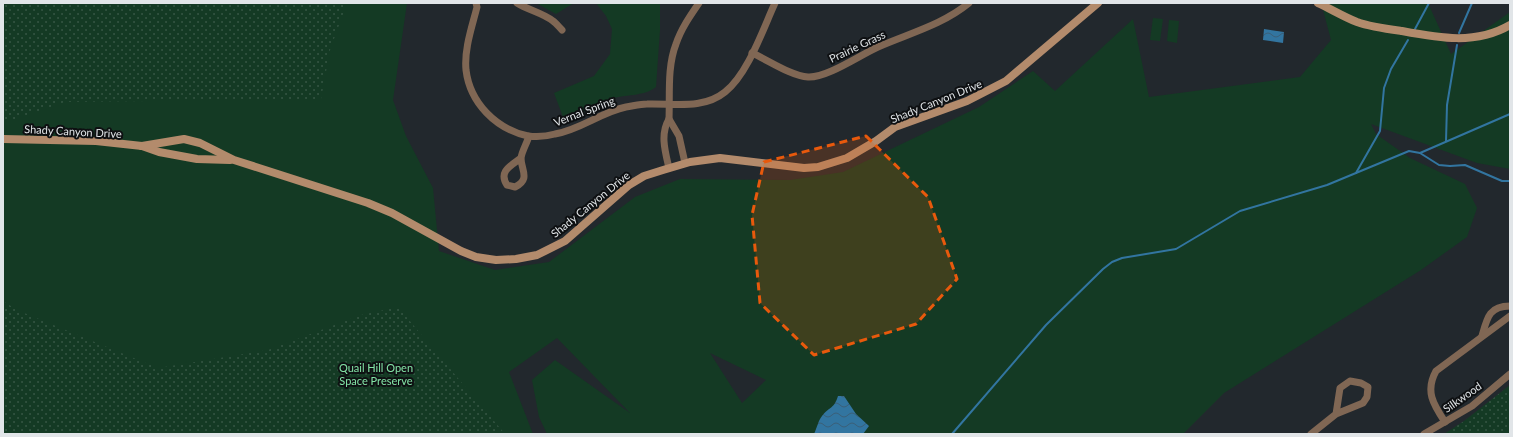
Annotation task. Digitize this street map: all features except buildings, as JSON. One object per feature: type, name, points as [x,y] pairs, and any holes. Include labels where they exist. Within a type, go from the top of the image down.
[{"type":"street","points":[[517,3],[533,12],[546,16],[562,30]]},
{"type":"street","points":[[669,168],[664,138],[665,127],[669,119],[673,54],[676,43],[684,27],[699,3]]},
{"type":"street","name":"Vernal Spring","points":[[478,4],[466,57],[469,82],[474,96],[481,107],[500,124],[529,136],[566,132],[599,116],[622,108],[645,104],[690,105],[715,99],[725,93],[736,83],[743,72],[775,3]]},
{"type":"street","name":"Prairie Grass","points":[[752,53],[797,74],[808,77],[821,76],[878,47],[943,21],[969,3]]},
{"type":"street","name":"Shady Canyon Drive","points":[[234,160],[368,203],[405,220],[461,252],[476,257],[496,260],[516,259],[537,255],[565,241],[629,185],[644,176],[669,168],[704,159],[720,158],[804,168],[818,167],[847,158],[876,141],[895,127],[988,92],[1006,81],[1098,3]]},
{"type":"street","points":[[1318,3],[1358,22],[1381,28],[1449,39],[1468,38],[1490,34],[1510,25]]},
{"type":"street","points":[[669,119],[678,135],[685,164]]},
{"type":"street","points":[[664,138],[678,135]]},
{"type":"street","points":[[521,158],[529,136]]},
{"type":"street","name":"Shady Canyon Drive","points":[[3,139],[88,141],[142,146]]},
{"type":"street","points":[[142,146],[184,139],[200,143],[234,160]]},
{"type":"street","points":[[142,146],[159,152],[197,159],[234,160]]},
{"type":"street","points":[[1482,336],[1487,318],[1492,311],[1499,307],[1510,306]]},
{"type":"street","points":[[1445,422],[1430,390],[1430,381],[1436,370],[1510,316]]},
{"type":"street","name":"Silkwood","points":[[1424,434],[1472,406],[1510,374]]},
{"type":"street","points":[[1312,434],[1336,414],[1363,403],[1368,397],[1368,387],[1361,383],[1350,381],[1340,388],[1336,414]]},
{"type":"highlighted area","points":[[866,136],[928,197],[957,279],[916,324],[814,355],[760,303],[752,215],[764,162]]},
{"type":"green space","points":[[3,3],[407,3],[393,100],[406,136],[433,188],[439,251],[495,270],[549,262],[635,197],[680,179],[790,180],[843,172],[979,107],[1033,71],[1055,91],[1133,19],[1149,97],[1300,77],[1331,40],[1322,6],[1316,3],[1428,3],[1451,54],[1510,12],[1510,169],[1477,163],[1371,124],[1376,134],[1410,158],[1465,184],[1477,208],[1467,237],[1421,270],[1224,393],[1183,434],[547,434],[539,417],[532,380],[555,360],[630,413],[557,338],[509,372],[533,434],[3,434]],"holes":[[[710,353],[766,380],[742,403]]]},
{"type":"green space","points":[[3,3],[347,3],[330,50],[321,99],[65,102],[3,123]]},
{"type":"green space","points":[[536,3],[574,3],[556,14]]},
{"type":"green space","points":[[596,3],[660,3],[660,30],[656,87],[640,94],[616,97],[604,101],[582,113],[563,117],[554,93],[594,76],[610,54],[612,29],[606,16]]},
{"type":"green space","points":[[1153,18],[1163,19],[1160,41],[1150,40]]},
{"type":"green space","points":[[1169,20],[1179,21],[1177,43],[1167,41]]},
{"type":"green space","name":"Quail Hill Open Space Preserve","points":[[3,301],[17,310],[158,368],[268,350],[361,315],[398,307],[505,434],[3,434]]},
{"type":"green space","points":[[1510,385],[1510,434],[1444,434],[1464,421]]},
{"type":"water","points":[[1264,29],[1284,32],[1283,43],[1263,40]]},
{"type":"water","points":[[838,396],[844,396],[856,414],[869,426],[863,434],[814,434],[821,418],[833,405]]},
{"type":"waterway","points":[[1415,29],[1429,3]]},
{"type":"waterway","points":[[1459,33],[1472,3]]},
{"type":"waterway","points":[[1356,173],[1380,131],[1384,88],[1391,69],[1408,40]]},
{"type":"waterway","points":[[1446,141],[1447,105],[1457,45]]},
{"type":"waterway","points":[[1420,153],[1510,114]]},
{"type":"waterway","points":[[952,434],[1046,325],[1112,262],[1122,258],[1176,249],[1240,211],[1327,185],[1409,151],[1420,153],[1439,165],[1465,165],[1502,181],[1510,181]]}]
